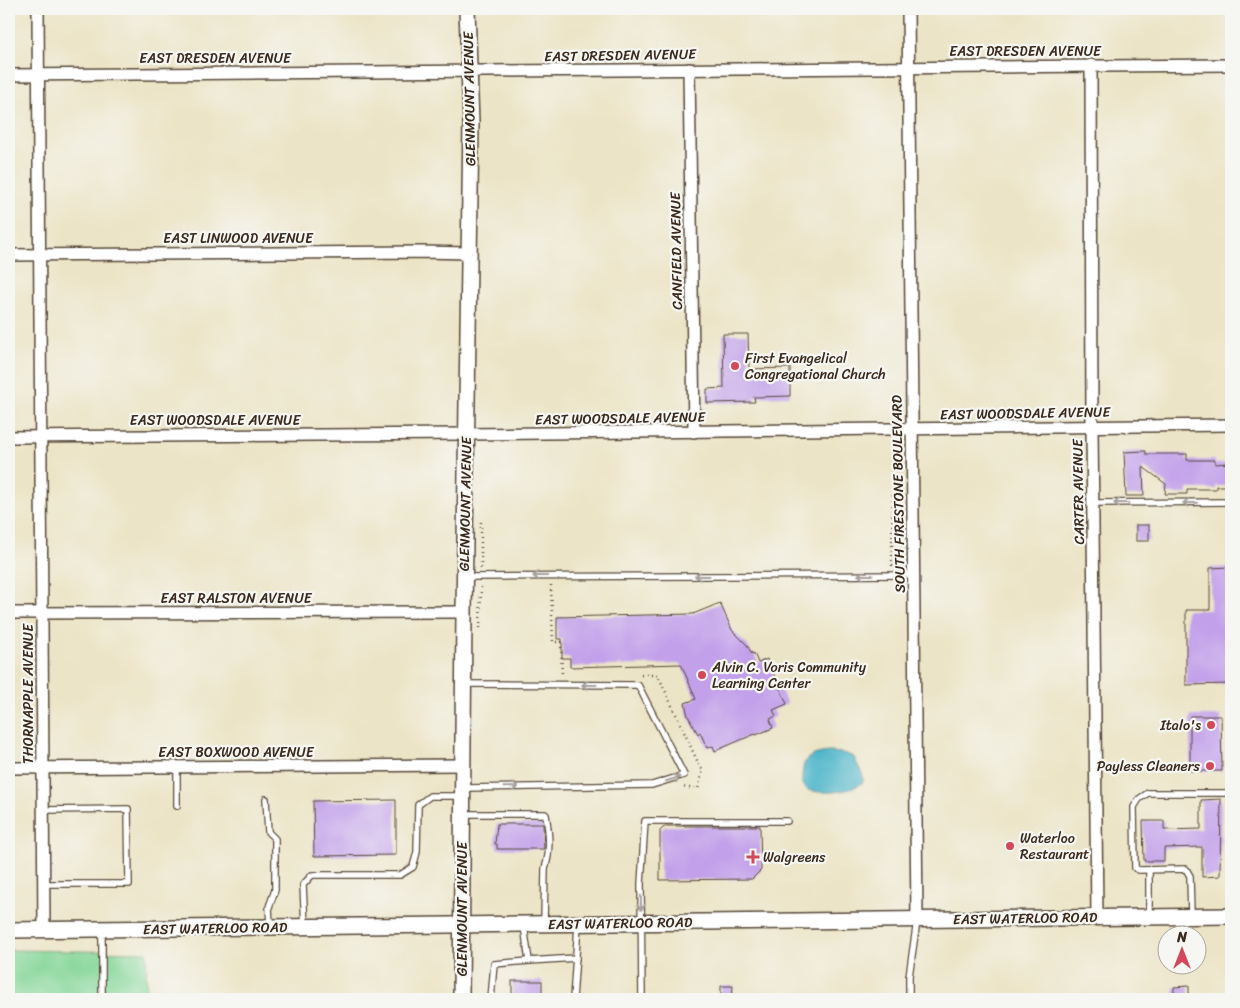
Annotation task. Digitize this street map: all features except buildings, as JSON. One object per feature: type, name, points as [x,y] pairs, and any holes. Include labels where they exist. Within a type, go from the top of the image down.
[{"type":"main road","name":"GLENMOUNT AVENUE","points":[[461,999],[464,577],[471,123],[467,9]]},
{"type":"main road","name":"EAST WATERLOO ROAD","points":[[9,930],[1231,916]]},
{"type":"street","name":"THORNAPPLE AVENUE","points":[[38,9],[44,930]]},
{"type":"street","name":"SOUTH FIRESTONE BOULEVARD","points":[[908,9],[917,919]]},
{"type":"street","name":"CARTER AVENUE","points":[[1091,65],[1092,427],[1097,918]]},
{"type":"street","name":"EAST DRESDEN AVENUE","points":[[9,75],[470,72],[908,66],[1231,65]]},
{"type":"street","name":"CANFIELD AVENUE","points":[[689,69],[694,432]]},
{"type":"street","name":"EAST LINWOOD AVENUE","points":[[9,255],[468,253]]},
{"type":"street","name":"EAST WOODSDALE AVENUE","points":[[9,436],[694,432],[1231,425]]},
{"type":"street","name":"EAST RALSTON AVENUE","points":[[9,614],[464,612]]},
{"type":"street","name":"EAST BOXWOOD AVENUE","points":[[9,768],[463,765]]},
{"type":"lane","points":[[1093,503],[1231,502]]},
{"type":"lane","points":[[464,577],[914,575]]},
{"type":"lane","points":[[304,926],[303,885],[312,876],[400,876],[413,867],[418,852],[418,804],[430,796],[462,792],[652,785],[684,775],[638,685],[464,684]]},
{"type":"lane","points":[[176,806],[177,767]]},
{"type":"lane","points":[[1191,916],[1190,876],[1188,871],[1139,870],[1135,868],[1134,807],[1139,799],[1148,793],[1231,793]]},
{"type":"lane","points":[[266,799],[268,832],[275,839],[275,890],[269,907],[270,927]]},
{"type":"lane","points":[[44,810],[128,809],[129,884],[44,884]]},
{"type":"lane","points":[[463,814],[546,815],[549,829],[548,860],[545,868],[544,924]]},
{"type":"lane","points":[[642,999],[641,884],[645,821],[787,820]]},
{"type":"lane","points":[[1149,870],[1149,917]]},
{"type":"lane","points":[[909,999],[909,976],[917,919]]},
{"type":"lane","points":[[573,999],[578,923]]},
{"type":"lane","points":[[524,924],[529,961]]},
{"type":"lane","points":[[102,929],[102,999]]},
{"type":"lane","points":[[461,999],[491,999],[494,964],[576,958]]},
{"type":"path","points":[[884,443],[894,442],[892,575]]},
{"type":"path","points":[[480,636],[481,512]]},
{"type":"path","points":[[551,576],[553,642],[561,642],[562,685]]},
{"type":"path","points":[[638,675],[658,675],[703,770],[698,789],[684,787],[676,789]]},
{"type":"green space","points":[[9,950],[147,952],[146,999],[9,999]]},
{"type":"water","points":[[829,752],[843,753],[854,757],[863,776],[863,782],[846,790],[832,792],[811,791],[802,785],[806,760],[814,755]]},
{"type":"place","name":"First Evangelical Congregational Church","points":[[735,366]]},
{"type":"place","name":"Alvin C. Voris Community Learning Center","points":[[702,675]]},
{"type":"place","name":"Italo's","points":[[1211,725]]},
{"type":"place","name":"Payless Cleaners","points":[[1210,766]]},
{"type":"place","name":"Waterloo Restaurant","points":[[1010,846]]},
{"type":"place","name":"Walgreens","points":[[753,857]]}]
